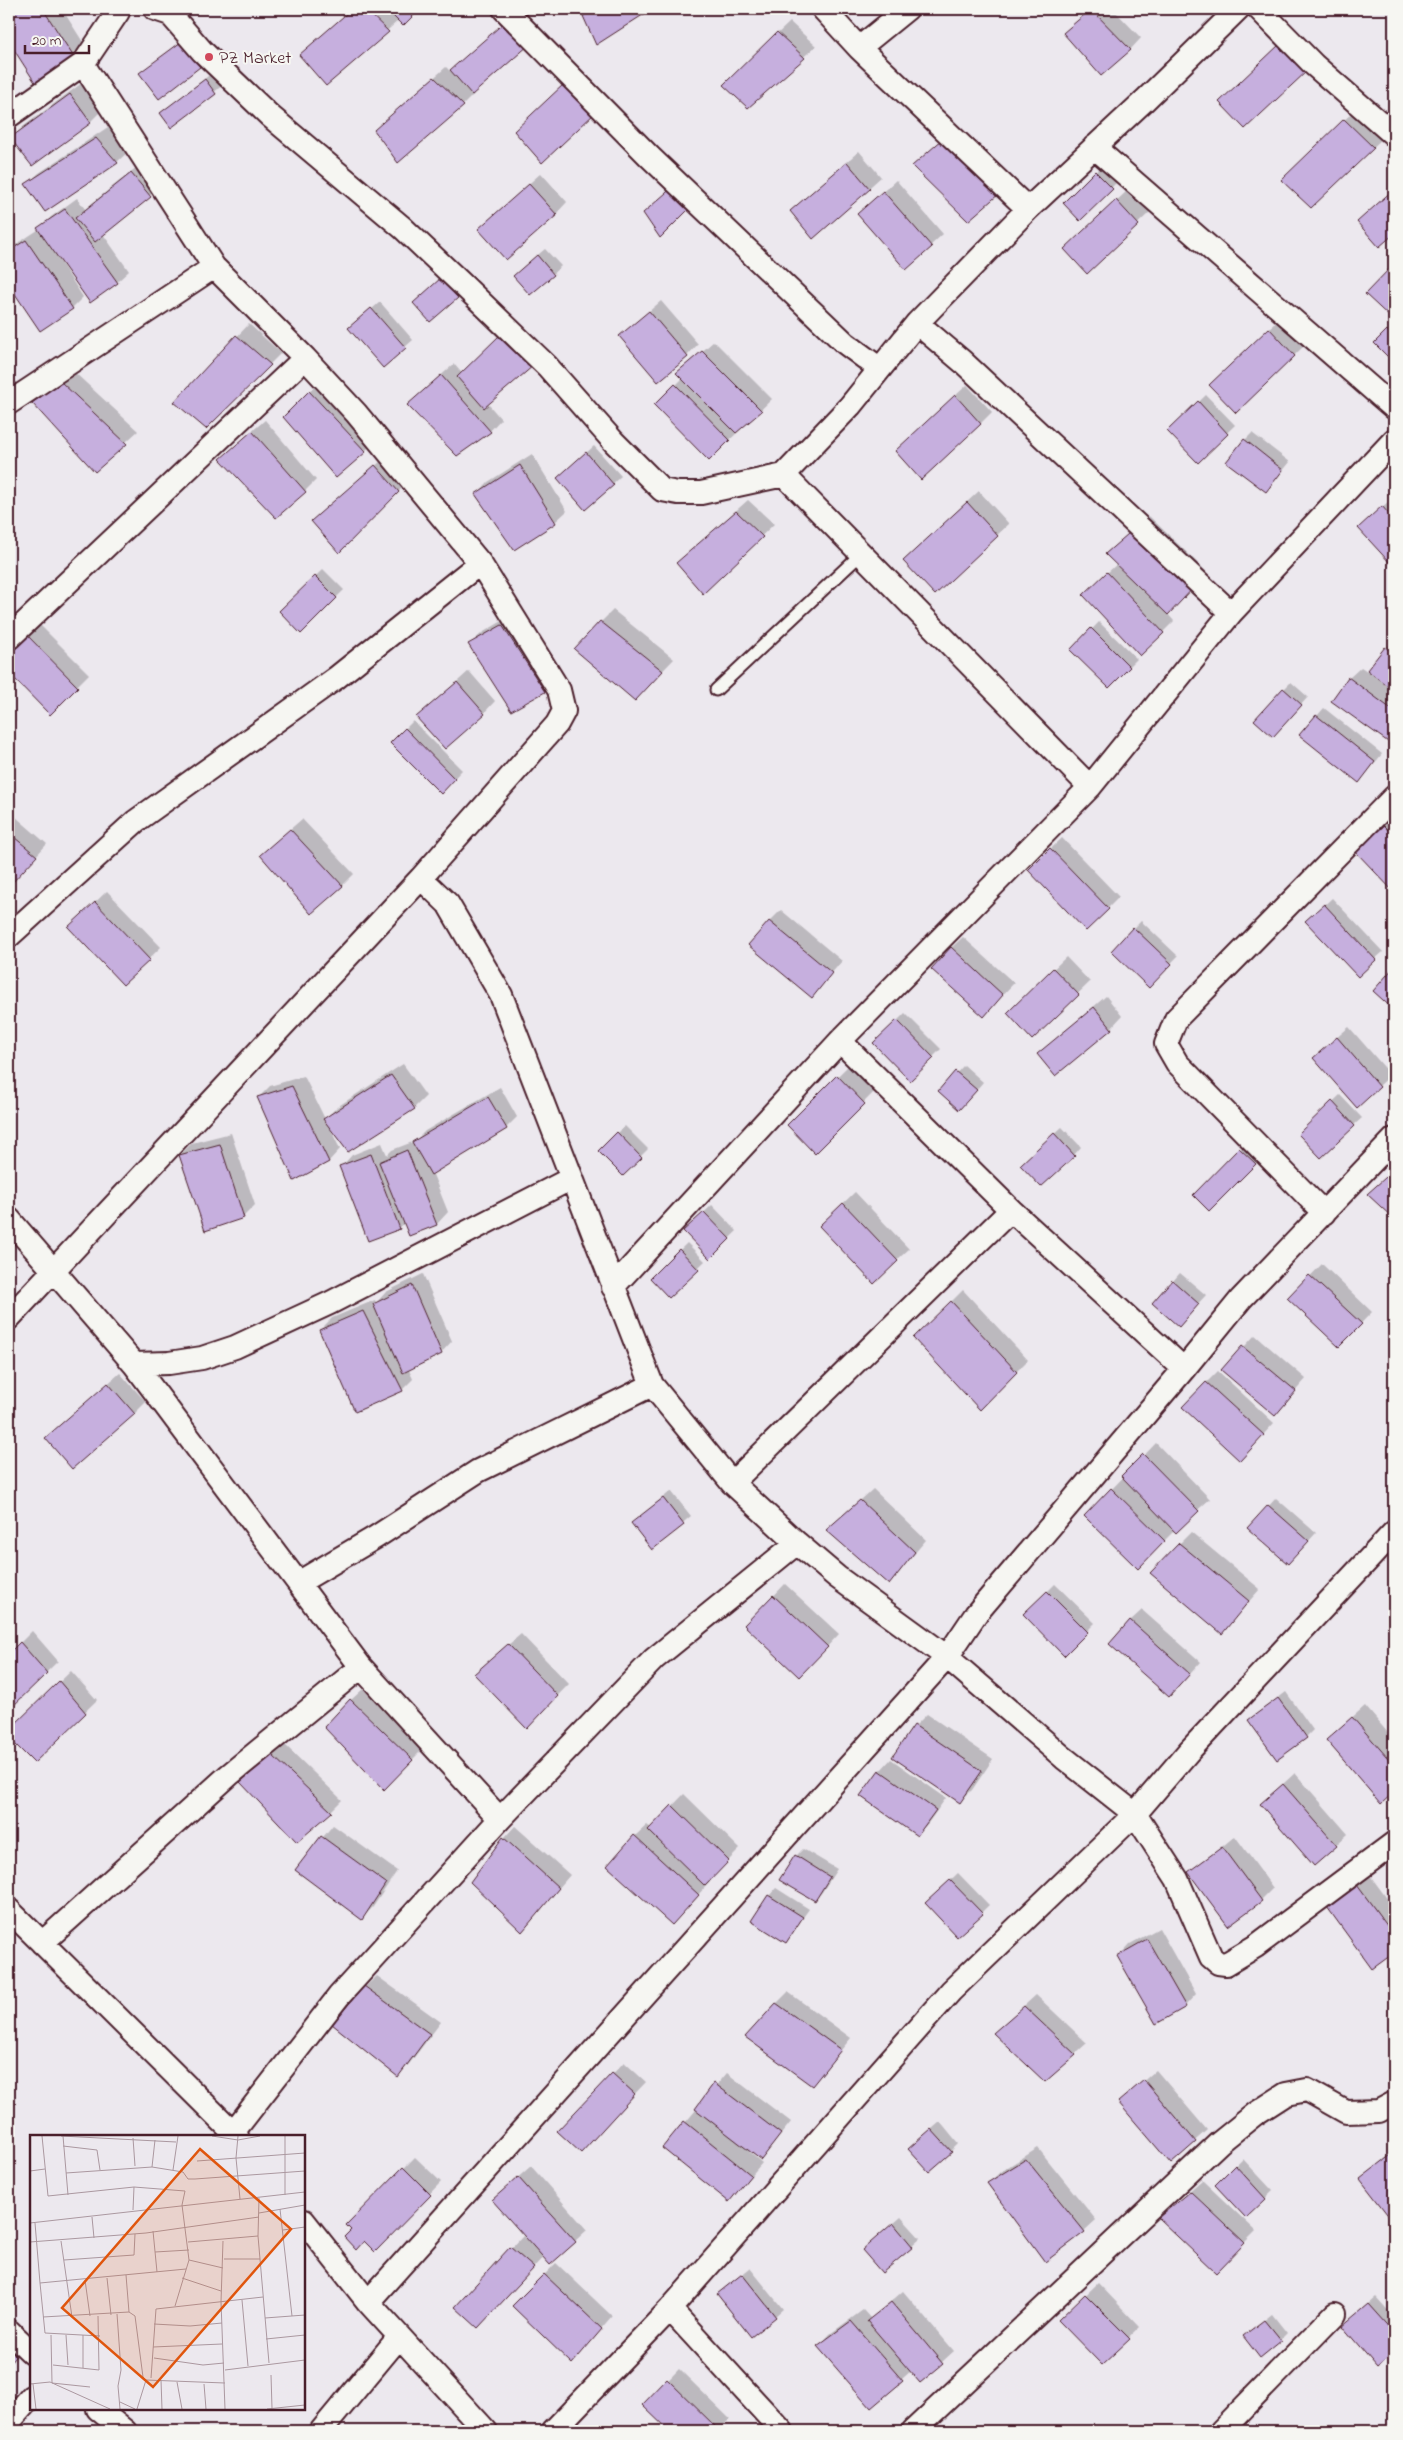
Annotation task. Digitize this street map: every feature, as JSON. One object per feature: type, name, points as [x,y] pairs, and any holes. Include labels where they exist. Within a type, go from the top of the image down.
[{"type":"street","points":[[155,9],[170,14],[202,51],[270,116],[403,228],[461,283],[548,366],[614,442],[662,490],[678,493],[701,493],[784,475],[850,406],[917,323],[1028,209],[1238,9]]},
{"type":"street","points":[[504,9],[665,170],[845,343],[880,369]]},
{"type":"street","points":[[823,9],[859,48],[1028,209]]},
{"type":"street","points":[[859,48],[907,9]]},
{"type":"street","points":[[1259,9],[1314,64],[1394,135]]},
{"type":"street","points":[[9,116],[84,64],[121,10]]},
{"type":"street","points":[[9,1318],[421,878],[557,724],[564,711],[560,690],[480,563],[356,413],[305,358],[214,267],[84,64]]},
{"type":"street","points":[[1094,147],[1394,408]]},
{"type":"street","points":[[9,403],[214,267]]},
{"type":"street","points":[[917,323],[963,362],[1231,613]]},
{"type":"street","points":[[9,638],[305,358]]},
{"type":"street","points":[[613,1287],[840,1041],[1090,787],[1231,613],[1394,440]]},
{"type":"street","points":[[784,475],[1090,787]]},
{"type":"street","points":[[9,936],[136,821],[336,678],[480,563]]},
{"type":"street","points":[[1324,1213],[1177,1063],[1166,1044],[1176,1019],[1394,797]]},
{"type":"street","points":[[421,878],[448,904],[500,995],[652,1385],[732,1483],[836,1577],[947,1657],[1064,1758],[1135,1814],[1177,1879],[1211,1956],[1218,1963],[1226,1964],[1256,1946],[1394,1843]]},
{"type":"street","points":[[840,1041],[1011,1210],[1184,1369]]},
{"type":"street","points":[[368,2302],[947,1657],[976,1614],[1241,1299],[1394,1139]]},
{"type":"street","points":[[134,1364],[169,1363],[202,1358],[235,1347],[330,1303],[572,1178]]},
{"type":"street","points":[[732,1483],[1011,1210]]},
{"type":"street","points":[[9,1219],[134,1364],[361,1667],[500,1819]]},
{"type":"street","points":[[298,1583],[376,1537],[478,1471],[652,1385]]},
{"type":"street","points":[[554,2431],[670,2309],[951,1991],[1135,1814],[1189,1751],[1394,1532]]},
{"type":"street","points":[[9,1910],[236,2134],[339,1996],[500,1819],[654,1659],[797,1543]]},
{"type":"street","points":[[42,1943],[228,1775],[361,1667]]},
{"type":"street","points":[[913,2431],[1219,2143],[1255,2114],[1286,2094],[1308,2090],[1346,2112],[1379,2111],[1394,2103]]},
{"type":"street","points":[[305,2222],[368,2302],[486,2431]]},
{"type":"street","points":[[670,2309],[782,2431]]},
{"type":"street","points":[[1221,2431],[1335,2314]]},
{"type":"street","points":[[9,2331],[30,2351]]},
{"type":"street","points":[[321,2431],[399,2337]]},
{"type":"street","points":[[9,2422],[30,2398]]},
{"type":"street","points":[[99,2410],[125,2431]]},
{"type":"lane","points":[[716,690],[861,554]]},
{"type":"building","points":[[9,9],[43,9],[77,62],[38,87],[9,42]]},
{"type":"building","points":[[352,9],[365,9],[389,32],[326,86],[299,55]]},
{"type":"building","points":[[386,9],[420,9],[403,26]]},
{"type":"building","points":[[593,9],[652,9],[596,45],[583,16]]},
{"type":"building","points":[[1091,9],[1131,50],[1101,76],[1063,33]]},
{"type":"building","points":[[507,20],[529,45],[472,95],[450,70]]},
{"type":"building","points":[[777,32],[805,58],[748,108],[723,85]]},
{"type":"building","points":[[181,42],[200,67],[159,99],[139,73]]},
{"type":"building","points":[[1281,43],[1307,71],[1245,129],[1219,102]]},
{"type":"building","points":[[434,77],[464,106],[398,163],[374,130]]},
{"type":"building","points":[[205,79],[216,94],[171,128],[160,113]]},
{"type":"building","points":[[565,83],[595,113],[542,163],[514,131]]},
{"type":"building","points":[[70,94],[91,123],[32,166],[10,138]]},
{"type":"building","points":[[1344,119],[1374,148],[1311,208],[1281,180]]},
{"type":"building","points":[[96,138],[118,163],[45,212],[25,184]]},
{"type":"building","points":[[944,138],[1000,193],[968,221],[912,166]]},
{"type":"building","points":[[847,162],[870,189],[813,239],[790,211]]},
{"type":"building","points":[[1095,171],[1113,189],[1080,221],[1063,203]]},
{"type":"building","points":[[131,173],[151,197],[95,242],[75,218]]},
{"type":"building","points":[[529,184],[557,215],[506,260],[478,229]]},
{"type":"building","points":[[674,186],[692,206],[660,238],[643,213]]},
{"type":"building","points":[[1394,189],[1394,234],[1379,247],[1357,222]]},
{"type":"building","points":[[883,191],[932,247],[906,270],[857,214]]},
{"type":"building","points":[[1116,200],[1139,225],[1087,274],[1064,249]]},
{"type":"building","points":[[65,209],[118,283],[90,303],[37,228]]},
{"type":"building","points":[[26,240],[73,309],[40,331],[9,285],[9,251]]},
{"type":"building","points":[[537,255],[554,275],[530,295],[513,276]]},
{"type":"building","points":[[1391,267],[1394,270],[1394,321],[1365,294]]},
{"type":"building","points":[[441,278],[458,298],[430,322],[413,303]]},
{"type":"building","points":[[371,308],[406,348],[383,368],[348,328]]},
{"type":"building","points":[[649,311],[688,357],[658,382],[619,336]]},
{"type":"building","points":[[1269,328],[1295,356],[1236,413],[1209,385]]},
{"type":"building","points":[[1387,330],[1394,338],[1394,363],[1374,343]]},
{"type":"building","points":[[501,334],[533,366],[484,408],[457,377]]},
{"type":"building","points":[[236,335],[271,365],[206,429],[174,402]]},
{"type":"building","points":[[702,351],[762,411],[736,433],[676,373]]},
{"type":"building","points":[[441,375],[491,432],[457,456],[407,405]]},
{"type":"building","points":[[61,382],[127,444],[95,472],[32,403]]},
{"type":"building","points":[[675,384],[730,440],[709,461],[654,405]]},
{"type":"building","points":[[309,391],[366,452],[336,478],[283,417]]},
{"type":"building","points":[[955,395],[981,424],[921,480],[895,451]]},
{"type":"building","points":[[1198,401],[1228,434],[1198,463],[1167,431]]},
{"type":"building","points":[[252,431],[306,492],[276,518],[220,459]]},
{"type":"building","points":[[1244,439],[1283,470],[1266,492],[1226,462]]},
{"type":"building","points":[[586,452],[614,485],[585,510],[557,478]]},
{"type":"building","points":[[375,465],[399,492],[339,553],[311,521]]},
{"type":"building","points":[[520,465],[556,523],[514,550],[475,494]]},
{"type":"building","points":[[967,502],[998,536],[935,595],[903,561]]},
{"type":"building","points":[[1382,506],[1394,520],[1394,561],[1391,564],[1358,528]]},
{"type":"building","points":[[736,511],[763,537],[703,594],[676,563]]},
{"type":"building","points":[[1136,527],[1197,584],[1168,615],[1105,554]]},
{"type":"building","points":[[1107,572],[1164,633],[1140,656],[1083,595]]},
{"type":"building","points":[[315,576],[337,598],[301,634],[279,611]]},
{"type":"building","points":[[600,621],[663,671],[635,701],[574,649]]},
{"type":"building","points":[[502,625],[545,692],[511,711],[468,644]]},
{"type":"building","points":[[1091,628],[1130,667],[1109,688],[1070,650]]},
{"type":"building","points":[[24,632],[78,687],[50,715],[9,673],[9,646]]},
{"type":"building","points":[[1385,647],[1394,654],[1394,691],[1367,670]]},
{"type":"building","points":[[1348,677],[1394,711],[1394,739],[1391,744],[1331,701]]},
{"type":"building","points":[[457,682],[485,714],[445,749],[416,717]]},
{"type":"building","points":[[1283,688],[1302,705],[1273,737],[1254,720]]},
{"type":"building","points":[[1316,715],[1375,762],[1359,783],[1299,735]]},
{"type":"building","points":[[405,728],[455,779],[441,794],[390,743]]},
{"type":"building","points":[[1384,826],[1394,836],[1394,892],[1355,851]]},
{"type":"building","points":[[290,829],[343,886],[311,914],[260,855]]},
{"type":"building","points":[[9,833],[37,856],[11,884],[9,883]]},
{"type":"building","points":[[1050,848],[1109,909],[1086,931],[1028,870]]},
{"type":"building","points":[[95,902],[150,960],[123,985],[68,927]]},
{"type":"building","points":[[1324,904],[1376,960],[1358,977],[1305,921]]},
{"type":"building","points":[[769,921],[832,973],[812,998],[748,945]]},
{"type":"building","points":[[1133,927],[1172,964],[1149,988],[1111,951]]},
{"type":"building","points":[[951,947],[1003,995],[984,1017],[931,969]]},
{"type":"building","points":[[1394,967],[1394,1010],[1373,991]]},
{"type":"building","points":[[1053,968],[1079,995],[1032,1040],[1007,1013]]},
{"type":"building","points":[[1094,1007],[1112,1029],[1055,1076],[1037,1054]]},
{"type":"building","points":[[897,1020],[934,1058],[910,1081],[873,1043]]},
{"type":"building","points":[[1337,1037],[1380,1087],[1357,1108],[1313,1058]]},
{"type":"building","points":[[955,1071],[977,1090],[959,1110],[938,1091]]},
{"type":"building","points":[[391,1075],[415,1109],[348,1152],[323,1119]]},
{"type":"building","points":[[837,1075],[865,1104],[815,1154],[787,1125]]},
{"type":"building","points":[[292,1086],[329,1162],[294,1181],[257,1097]]},
{"type":"building","points":[[488,1097],[507,1129],[431,1175],[412,1142]]},
{"type":"building","points":[[1332,1101],[1355,1126],[1321,1158],[1298,1134]]},
{"type":"building","points":[[617,1132],[642,1158],[623,1176],[598,1151]]},
{"type":"building","points":[[1054,1133],[1075,1156],[1041,1187],[1020,1165]]},
{"type":"building","points":[[220,1144],[244,1218],[205,1231],[179,1155]]},
{"type":"building","points":[[1239,1148],[1256,1164],[1209,1211],[1193,1195]]},
{"type":"building","points":[[407,1150],[437,1225],[409,1236],[379,1162]]},
{"type":"building","points":[[371,1154],[400,1229],[368,1241],[339,1166]]},
{"type":"building","points":[[1394,1170],[1394,1219],[1367,1194]]},
{"type":"building","points":[[843,1203],[898,1261],[874,1284],[819,1226]]},
{"type":"building","points":[[704,1212],[730,1239],[710,1259],[683,1231]]},
{"type":"building","points":[[679,1249],[699,1270],[669,1298],[650,1278]]},
{"type":"building","points":[[1309,1275],[1362,1324],[1339,1347],[1287,1298]]},
{"type":"building","points":[[1172,1280],[1199,1304],[1179,1327],[1152,1303]]},
{"type":"building","points":[[412,1285],[442,1354],[403,1373],[373,1304]]},
{"type":"building","points":[[951,1301],[1017,1372],[980,1410],[913,1338]]},
{"type":"building","points":[[363,1311],[403,1391],[355,1412],[319,1330]]},
{"type":"building","points":[[1242,1346],[1296,1391],[1275,1416],[1221,1370]]},
{"type":"building","points":[[1206,1382],[1264,1435],[1240,1461],[1182,1407]]},
{"type":"building","points":[[108,1383],[135,1414],[72,1469],[45,1438]]},
{"type":"building","points":[[1143,1454],[1199,1511],[1176,1533],[1121,1476]]},
{"type":"building","points":[[1111,1488],[1165,1541],[1138,1569],[1084,1516]]},
{"type":"building","points":[[663,1498],[684,1525],[652,1550],[631,1523]]},
{"type":"building","points":[[860,1500],[915,1552],[889,1585],[826,1530]]},
{"type":"building","points":[[1268,1505],[1309,1541],[1288,1564],[1247,1528]]},
{"type":"building","points":[[1179,1543],[1249,1601],[1222,1634],[1150,1573]]},
{"type":"building","points":[[1047,1591],[1088,1632],[1064,1656],[1023,1614]]},
{"type":"building","points":[[773,1595],[828,1647],[799,1677],[744,1625]]},
{"type":"building","points":[[1130,1620],[1190,1674],[1169,1697],[1109,1644]]},
{"type":"building","points":[[20,1642],[47,1673],[9,1710],[9,1653]]},
{"type":"building","points":[[508,1644],[558,1696],[527,1729],[474,1674]]},
{"type":"building","points":[[59,1681],[86,1713],[34,1763],[9,1738],[9,1730]]},
{"type":"building","points":[[1278,1698],[1307,1738],[1277,1760],[1248,1720]]},
{"type":"building","points":[[350,1699],[413,1760],[384,1790],[324,1727]]},
{"type":"building","points":[[1352,1717],[1394,1765],[1394,1792],[1381,1804],[1326,1740]]},
{"type":"building","points":[[914,1725],[982,1771],[960,1803],[892,1757]]},
{"type":"building","points":[[272,1755],[332,1812],[297,1842],[240,1782]]},
{"type":"building","points":[[879,1770],[936,1810],[917,1836],[860,1796]]},
{"type":"building","points":[[1283,1784],[1337,1846],[1314,1866],[1260,1804]]},
{"type":"building","points":[[672,1805],[729,1861],[705,1886],[648,1830]]},
{"type":"building","points":[[634,1835],[699,1895],[672,1925],[607,1866]]},
{"type":"building","points":[[321,1836],[386,1883],[362,1920],[295,1870]]},
{"type":"building","points":[[503,1837],[559,1888],[522,1932],[470,1882]]},
{"type":"building","points":[[1222,1847],[1262,1901],[1228,1926],[1188,1872]]},
{"type":"building","points":[[795,1855],[830,1877],[815,1901],[779,1880]]},
{"type":"building","points":[[950,1880],[983,1914],[957,1937],[925,1903]]},
{"type":"building","points":[[1357,1885],[1394,1935],[1394,1953],[1372,1969],[1327,1907]]},
{"type":"building","points":[[768,1895],[803,1917],[786,1943],[751,1921]]},
{"type":"building","points":[[1147,1939],[1186,2007],[1156,2024],[1117,1956]]},
{"type":"building","points":[[364,1986],[430,2034],[398,2077],[332,2024]]},
{"type":"building","points":[[776,2003],[841,2050],[812,2086],[745,2037]]},
{"type":"building","points":[[1024,2006],[1076,2055],[1045,2082],[993,2033]]},
{"type":"building","points":[[612,2073],[635,2094],[581,2153],[557,2131]]},
{"type":"building","points":[[1144,2080],[1196,2142],[1171,2164],[1118,2102]]},
{"type":"building","points":[[714,2083],[781,2134],[761,2160],[695,2109]]},
{"type":"building","points":[[684,2121],[751,2175],[729,2202],[662,2148]]},
{"type":"building","points":[[931,2129],[952,2152],[929,2172],[908,2149]]},
{"type":"building","points":[[1391,2155],[1394,2160],[1394,2223],[1360,2179]]},
{"type":"building","points":[[1026,2159],[1085,2232],[1045,2262],[987,2183]]},
{"type":"building","points":[[1235,2165],[1266,2199],[1246,2218],[1215,2185]]},
{"type":"building","points":[[403,2167],[431,2195],[375,2252],[364,2241],[356,2250],[344,2237],[351,2230],[346,2225]]},
{"type":"building","points":[[518,2177],[576,2242],[550,2265],[492,2200]]},
{"type":"building","points":[[1190,2191],[1245,2243],[1216,2273],[1158,2218]]},
{"type":"building","points":[[893,2223],[913,2247],[882,2273],[862,2250]]},
{"type":"building","points":[[510,2247],[534,2268],[478,2328],[455,2307]]},
{"type":"building","points":[[544,2274],[602,2329],[572,2364],[512,2306]]},
{"type":"building","points":[[742,2274],[776,2317],[751,2337],[717,2294]]},
{"type":"building","points":[[1085,2294],[1130,2339],[1102,2365],[1058,2320]]},
{"type":"building","points":[[891,2302],[943,2364],[920,2383],[867,2321]]},
{"type":"building","points":[[1368,2304],[1394,2333],[1394,2352],[1377,2367],[1342,2326]]},
{"type":"building","points":[[1264,2320],[1281,2341],[1260,2358],[1243,2336]]},
{"type":"building","points":[[851,2321],[903,2381],[871,2408],[817,2346]]},
{"type":"building","points":[[9,2342],[20,2351],[9,2364]]},
{"type":"building","points":[[667,2379],[720,2431],[669,2431],[642,2405]]},
{"type":"place","name":"PZ Market","points":[[209,57]]}]
